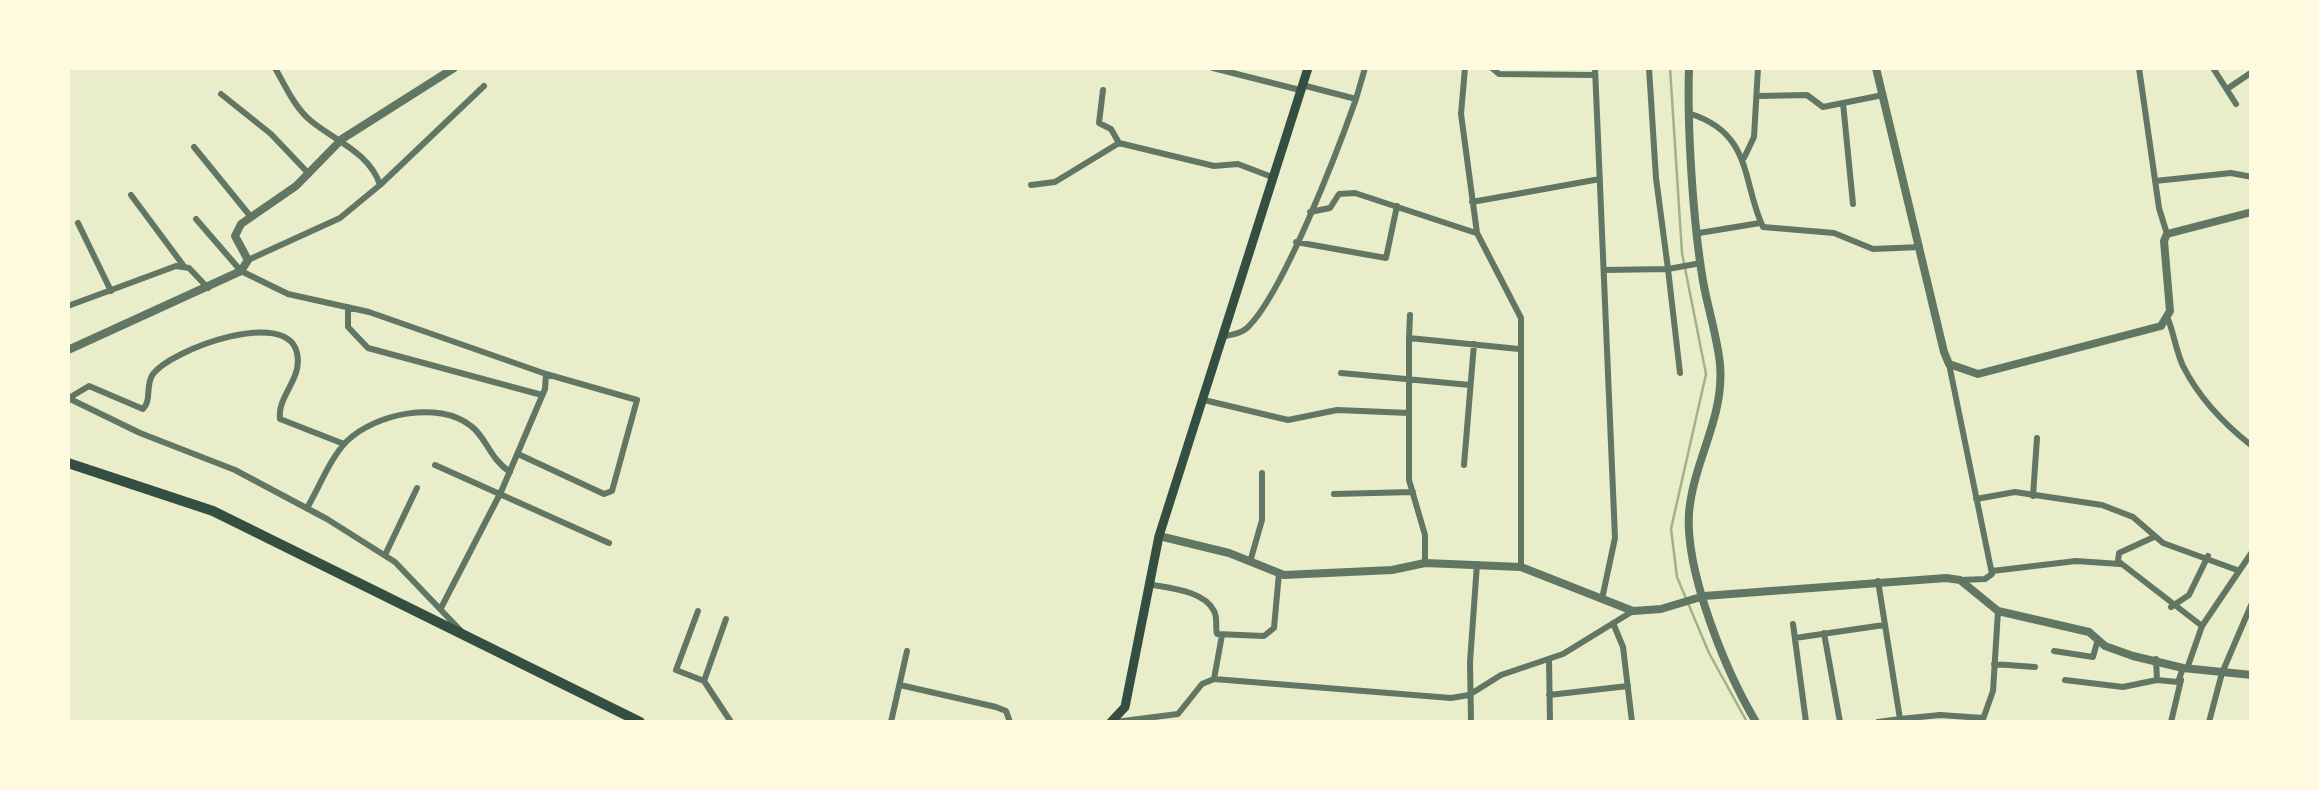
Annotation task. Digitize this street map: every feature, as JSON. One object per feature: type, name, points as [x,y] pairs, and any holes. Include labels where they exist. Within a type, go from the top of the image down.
[{"type":"highway","points":[[68,463],[212,512],[470,642],[640,722]]},
{"type":"main road","points":[[1113,722],[1125,708],[1159,536],[1226,336],[1308,68]]},
{"type":"street","points":[[275,68],[310,120],[342,139],[380,185]]},
{"type":"street","points":[[248,260],[235,236],[252,217],[309,174],[342,139],[454,68]]},
{"type":"street","points":[[1213,68],[1356,99]]},
{"type":"street","points":[[1226,336],[1238,334],[1250,324],[1296,242],[1356,99],[1365,68]]},
{"type":"street","points":[[1465,68],[1461,114],[1477,233],[1495,272],[1519,306],[1521,567]]},
{"type":"street","points":[[1492,68],[1499,74],[1595,71],[1615,538],[1602,599]]},
{"type":"street","points":[[1650,68],[1654,159],[1680,373]]},
{"type":"street","points":[[1689,68],[1701,263],[1720,365],[1718,405],[1689,511],[1690,538],[1704,596],[1733,679],[1756,722]]},
{"type":"street","points":[[1744,159],[1754,137],[1760,96],[1758,68]]},
{"type":"street","points":[[1876,68],[1949,364],[1992,571]]},
{"type":"street","points":[[2138,68],[2167,234],[2164,240],[2168,319],[2183,366],[2199,391],[2217,416],[2252,446]]},
{"type":"street","points":[[2213,68],[2236,104]]},
{"type":"street","points":[[2227,89],[2252,72]]},
{"type":"street","points":[[68,350],[209,289],[241,270],[248,260],[340,218],[484,86]]},
{"type":"street","points":[[1104,90],[1099,123],[1111,129],[1119,143]]},
{"type":"street","points":[[221,94],[271,134],[309,174]]},
{"type":"street","points":[[1760,96],[1808,95],[1823,107],[1883,95]]},
{"type":"street","points":[[1843,103],[1853,204]]},
{"type":"street","points":[[1692,114],[1710,121],[1744,159],[1760,223],[1769,229],[1834,233],[1873,249],[1920,247]]},
{"type":"street","points":[[1031,185],[1072,173],[1119,143],[1214,166],[1238,164],[1272,177]]},
{"type":"street","points":[[194,147],[252,217]]},
{"type":"street","points":[[2156,181],[2231,172],[2252,177]]},
{"type":"street","points":[[1472,202],[1600,180]]},
{"type":"street","points":[[1310,212],[1330,208],[1344,193],[1477,233]]},
{"type":"street","points":[[131,195],[183,265],[209,289]]},
{"type":"street","points":[[1296,242],[1386,258],[1397,206]]},
{"type":"street","points":[[2167,234],[2252,212]]},
{"type":"street","points":[[196,219],[241,270],[288,294],[348,307],[636,400],[612,491],[604,494],[518,454]]},
{"type":"street","points":[[78,223],[112,292]]},
{"type":"street","points":[[1699,233],[1760,223]]},
{"type":"street","points":[[1604,270],[1668,269],[1701,263]]},
{"type":"street","points":[[68,306],[183,265]]},
{"type":"street","points":[[348,307],[348,327],[368,348],[542,395]]},
{"type":"street","points":[[1410,315],[1408,412],[1412,492],[1425,534],[1425,563]]},
{"type":"street","points":[[1949,364],[1978,374],[2151,330],[2168,319]]},
{"type":"street","points":[[68,398],[89,386],[143,410],[152,376],[188,348],[237,334],[279,337],[289,340],[298,354],[298,368],[280,419],[344,444]]},
{"type":"street","points":[[1409,338],[1519,349]]},
{"type":"street","points":[[1464,465],[1474,344]]},
{"type":"street","points":[[1341,373],[1470,385]]},
{"type":"street","points":[[441,608],[510,472],[542,395],[546,374]]},
{"type":"street","points":[[68,398],[140,433],[236,470],[308,508],[385,556],[441,608],[470,642]]},
{"type":"street","points":[[1204,400],[1288,420],[1338,410],[1408,412]]},
{"type":"street","points":[[308,508],[344,444],[402,413],[439,415],[469,424],[495,462],[510,472]]},
{"type":"street","points":[[2033,496],[2037,438]]},
{"type":"street","points":[[435,465],[610,543]]},
{"type":"street","points":[[1250,562],[1262,520],[1262,472]]},
{"type":"street","points":[[385,556],[416,488]]},
{"type":"street","points":[[1334,494],[1412,492]]},
{"type":"street","points":[[1976,499],[2015,492],[2102,505],[2133,517],[2154,537],[2237,570]]},
{"type":"street","points":[[1159,536],[1279,574],[1392,570],[1425,563],[1521,567],[1633,611],[1661,609],[1704,596],[1878,582],[1985,580],[1992,571],[2076,561],[2120,564],[2171,607],[2202,626]]},
{"type":"street","points":[[2120,564],[2120,553],[2154,537]]},
{"type":"street","points":[[2171,722],[2181,680],[2202,626],[2252,552]]},
{"type":"street","points":[[2171,607],[2189,595],[2208,556]]},
{"type":"street","points":[[1471,722],[1469,695],[1477,563]]},
{"type":"street","points":[[1148,584],[1199,597],[1214,610],[1215,632],[1222,635],[1271,633],[1279,574]]},
{"type":"street","points":[[1960,580],[1998,611],[2089,632],[2111,649],[2186,667],[2252,675]]},
{"type":"street","points":[[1878,582],[1900,720]]},
{"type":"street","points":[[2209,722],[2222,673],[2252,603]]},
{"type":"street","points":[[698,611],[676,670],[704,681],[731,722]]},
{"type":"street","points":[[1113,722],[1178,714],[1202,684],[1214,680],[1375,694],[1469,695],[1501,674],[1549,659],[1633,611]]},
{"type":"street","points":[[1878,722],[1940,715],[1982,720],[1994,691],[1998,611]]},
{"type":"street","points":[[704,681],[726,619]]},
{"type":"street","points":[[1613,624],[1623,647],[1632,722]]},
{"type":"street","points":[[1793,624],[1806,722]]},
{"type":"street","points":[[1795,638],[1884,625]]},
{"type":"street","points":[[1824,633],[1840,722]]},
{"type":"street","points":[[1214,680],[1222,635]]},
{"type":"street","points":[[2054,651],[2092,657],[2098,638]]},
{"type":"street","points":[[891,722],[907,651]]},
{"type":"street","points":[[2156,658],[2157,680]]},
{"type":"street","points":[[1549,659],[1550,722]]},
{"type":"street","points":[[1994,664],[2034,667]]},
{"type":"street","points":[[2065,680],[2123,687],[2181,680]]},
{"type":"street","points":[[900,685],[996,707],[1006,711],[1010,722]]},
{"type":"street","points":[[1549,694],[1628,686]]},
{"type":"waterway","points":[[1670,68],[1682,253],[1706,374],[1671,529],[1677,577],[1709,653],[1747,722]]}]
